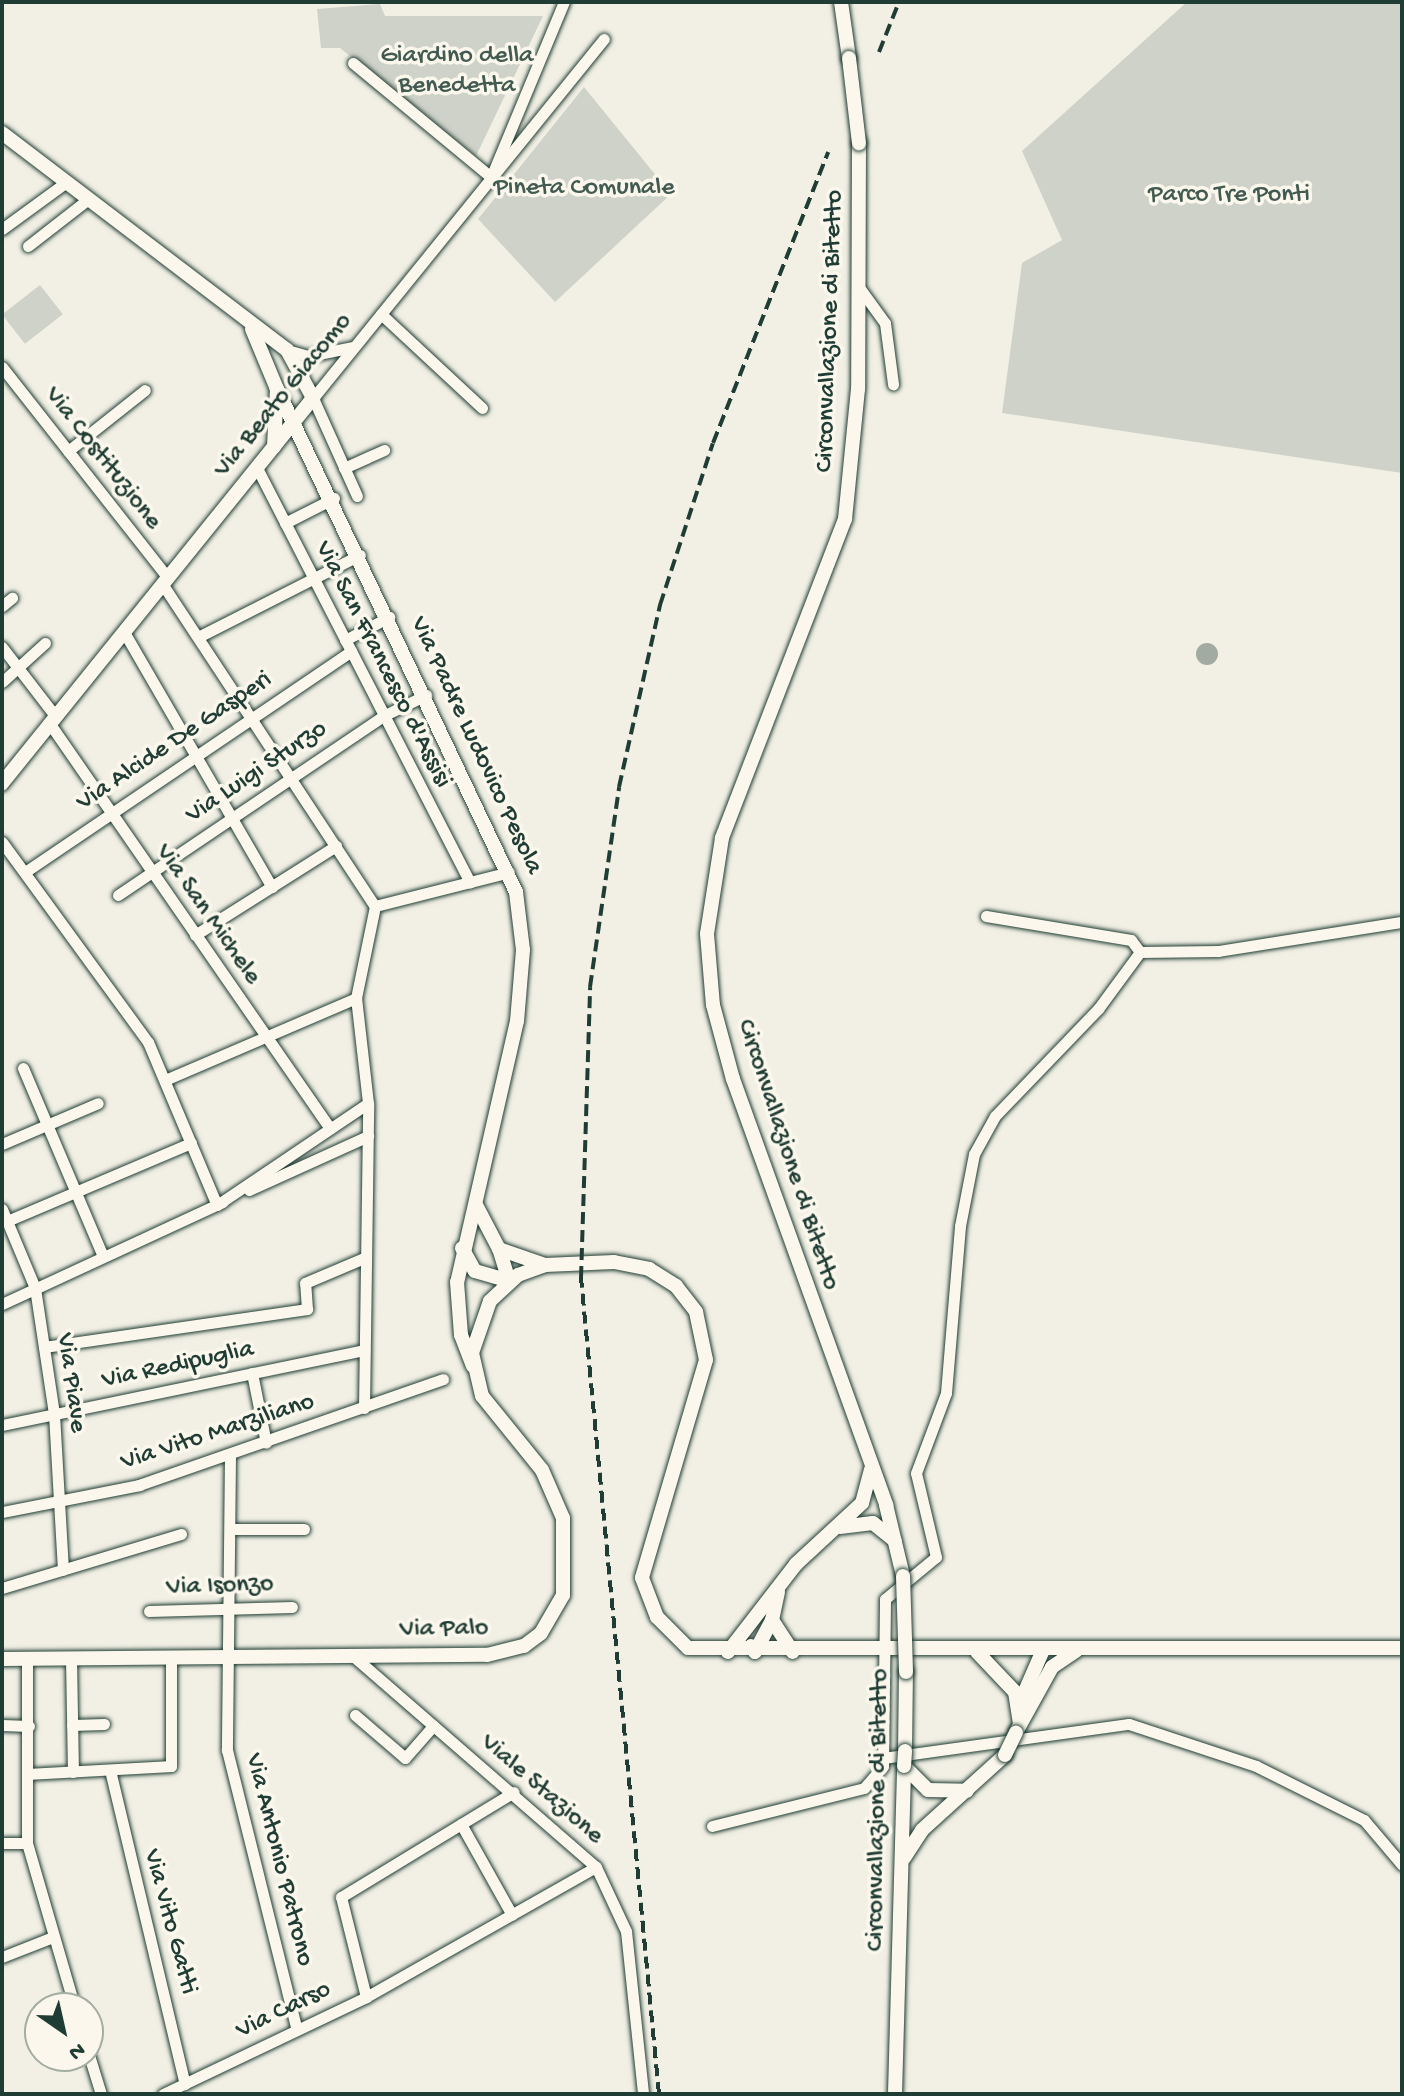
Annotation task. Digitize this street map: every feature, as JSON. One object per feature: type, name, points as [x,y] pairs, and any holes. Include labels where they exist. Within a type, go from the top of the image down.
[{"type":"main road","name":"Circonvallazione di Bitetto","points":[[841,2],[859,143],[861,290],[855,464],[845,519],[801,649],[731,814],[707,934],[713,1005],[733,1079],[872,1465],[897,1543],[903,1576],[905,1751],[895,2094]]},
{"type":"main road","points":[[2,133],[251,327],[287,350],[313,398]]},
{"type":"main road","points":[[251,327],[277,389],[274,447]]},
{"type":"main road","name":"Via Padre Ludovico Pesola","points":[[277,389],[297,418],[509,872],[523,979],[476,1205],[462,1247],[458,1309],[473,1366]]},
{"type":"main road","name":"Via Beato Giacomo","points":[[4,778],[313,398]]},
{"type":"main road","points":[[476,1205],[499,1249],[509,1281]]},
{"type":"main road","points":[[462,1247],[475,1271],[509,1281]]},
{"type":"main road","points":[[499,1249],[545,1265],[640,1266],[676,1286],[696,1312],[706,1360],[642,1578],[676,1639],[728,1652],[1402,1648]]},
{"type":"main road","name":"Via Palo","points":[[2,1659],[487,1655],[524,1646],[554,1616],[567,1548],[554,1492],[482,1396],[473,1366],[477,1323],[509,1281],[545,1265]]},
{"type":"main road","points":[[728,1652],[748,1632],[781,1583],[862,1503],[872,1465]]},
{"type":"main road","points":[[836,1529],[873,1523],[897,1543]]},
{"type":"main road","points":[[755,1652],[772,1620],[781,1583]]},
{"type":"main road","points":[[772,1620],[793,1652]]},
{"type":"main road","points":[[748,1632],[755,1652]]},
{"type":"main road","points":[[1043,1650],[1052,1667]]},
{"type":"main road","points":[[1018,1728],[1019,1705],[1043,1650]]},
{"type":"main road","points":[[902,1862],[922,1830],[1005,1755],[1052,1667],[1076,1651]]},
{"type":"main road","points":[[976,1652],[1006,1677],[1019,1705]]},
{"type":"main road","points":[[904,1766],[928,1790],[967,1791]]},
{"type":"street","points":[[353,63],[491,177],[564,2]]},
{"type":"street","name":"Via Beato Giacomo","points":[[313,398],[604,39]]},
{"type":"street","points":[[2,229],[65,183]]},
{"type":"street","points":[[28,246],[87,200]]},
{"type":"street","points":[[861,290],[885,323],[893,384]]},
{"type":"street","points":[[381,314],[482,408]]},
{"type":"street","points":[[287,350],[308,356],[354,347]]},
{"type":"street","name":"Via Costituzione","points":[[2,367],[165,581],[375,906]]},
{"type":"street","points":[[68,451],[145,390]]},
{"type":"street","points":[[313,398],[357,496]]},
{"type":"street","points":[[344,468],[384,450]]},
{"type":"street","name":"Via San Francesco d'Assisi","points":[[257,468],[470,883]]},
{"type":"street","points":[[285,523],[334,498]]},
{"type":"street","points":[[202,635],[360,555]]},
{"type":"street","name":"Via Alcide De Gasperi","points":[[25,872],[389,617]]},
{"type":"street","points":[[124,632],[272,887]]},
{"type":"street","points":[[2,682],[45,643]]},
{"type":"street","name":"Via San Michele","points":[[2,647],[53,721],[108,813],[330,1129]]},
{"type":"street","name":"Via Luigi Sturzo","points":[[118,895],[230,816],[383,716],[426,695]]},
{"type":"street","points":[[2,842],[148,1042],[217,1205]]},
{"type":"street","points":[[195,935],[336,846]]},
{"type":"street","points":[[364,1408],[368,1103],[356,998],[375,906],[509,872]]},
{"type":"street","points":[[986,916],[1131,940],[1140,952]]},
{"type":"street","points":[[1140,952],[1218,951],[1402,922]]},
{"type":"street","points":[[712,1826],[864,1788],[883,1758],[885,1599],[936,1557],[916,1473],[950,1373],[960,1226],[974,1154],[1027,1075],[1098,1009],[1140,952]]},
{"type":"street","points":[[165,1080],[356,998]]},
{"type":"street","points":[[23,1068],[102,1254]]},
{"type":"street","points":[[2,1144],[98,1103]]},
{"type":"street","points":[[217,1205],[368,1103]]},
{"type":"street","points":[[2,1304],[102,1254],[368,1136]]},
{"type":"street","points":[[7,1221],[191,1143]]},
{"type":"street","name":"Via Piave","points":[[2,1209],[35,1288],[54,1414],[62,1500],[63,1570]]},
{"type":"street","points":[[44,1347],[307,1309],[305,1283],[364,1258]]},
{"type":"street","name":"Via Redipuglia","points":[[2,1425],[364,1350]]},
{"type":"street","points":[[252,1373],[266,1443]]},
{"type":"street","name":"Via Vito Marziliano","points":[[2,1512],[62,1500],[230,1455],[443,1379]]},
{"type":"street","name":"Via Antonio Patrono","points":[[230,1455],[227,1657],[235,1794],[296,2026]]},
{"type":"street","points":[[230,1529],[304,1529]]},
{"type":"street","points":[[2,1588],[181,1534]]},
{"type":"street","name":"Via Isonzo","points":[[149,1611],[292,1607]]},
{"type":"street","name":"Viale Stazione","points":[[352,1655],[514,1792],[596,1867],[626,1931],[643,2094]]},
{"type":"street","points":[[28,1774],[171,1766],[171,1657]]},
{"type":"street","points":[[71,1658],[73,1772]]},
{"type":"street","points":[[27,1659],[27,1843],[70,1992]]},
{"type":"street","points":[[355,1715],[405,1758],[433,1726]]},
{"type":"street","points":[[72,1725],[104,1724]]},
{"type":"street","points":[[883,1758],[1129,1724],[1256,1766],[1364,1820],[1402,1865]]},
{"type":"street","points":[[2,1725],[29,1726]]},
{"type":"street","name":"Via Vito Gatti","points":[[110,1770],[185,2084]]},
{"type":"street","name":"Via Carso","points":[[163,2094],[296,2026],[366,1997],[341,1897],[514,1792]]},
{"type":"street","points":[[461,1824],[512,1915]]},
{"type":"street","points":[[2,1843],[27,1843]]},
{"type":"street","points":[[366,1997],[596,1867]]},
{"type":"street","points":[[2,1957],[53,1937]]},
{"type":"street","points":[[94,2072],[101,2094]]},
{"type":"green space","name":"Parco Tre Ponti","points":[[1187,2],[1402,2],[1402,473],[1002,413],[1022,263],[1062,240],[1022,151]]},
{"type":"green space","name":"Giardino della Benedetta","points":[[380,4],[385,16],[543,16],[476,156],[340,48],[321,48],[317,9]]},
{"type":"green space","name":"Pineta Comunale","points":[[584,87],[671,194],[555,302],[478,219]]},
{"type":"green space","points":[[40,285],[63,314],[25,344],[2,315]]},
{"type":"shaded area","points":[[1207,643],[1215,646],[1218,654],[1215,662],[1207,665],[1199,662],[1196,654],[1199,646]]},
{"type":"railway","points":[[879,52],[899,2]]},
{"type":"railway","points":[[659,2094],[581,1278],[590,987],[619,787],[660,605],[713,443],[828,152]]}]
